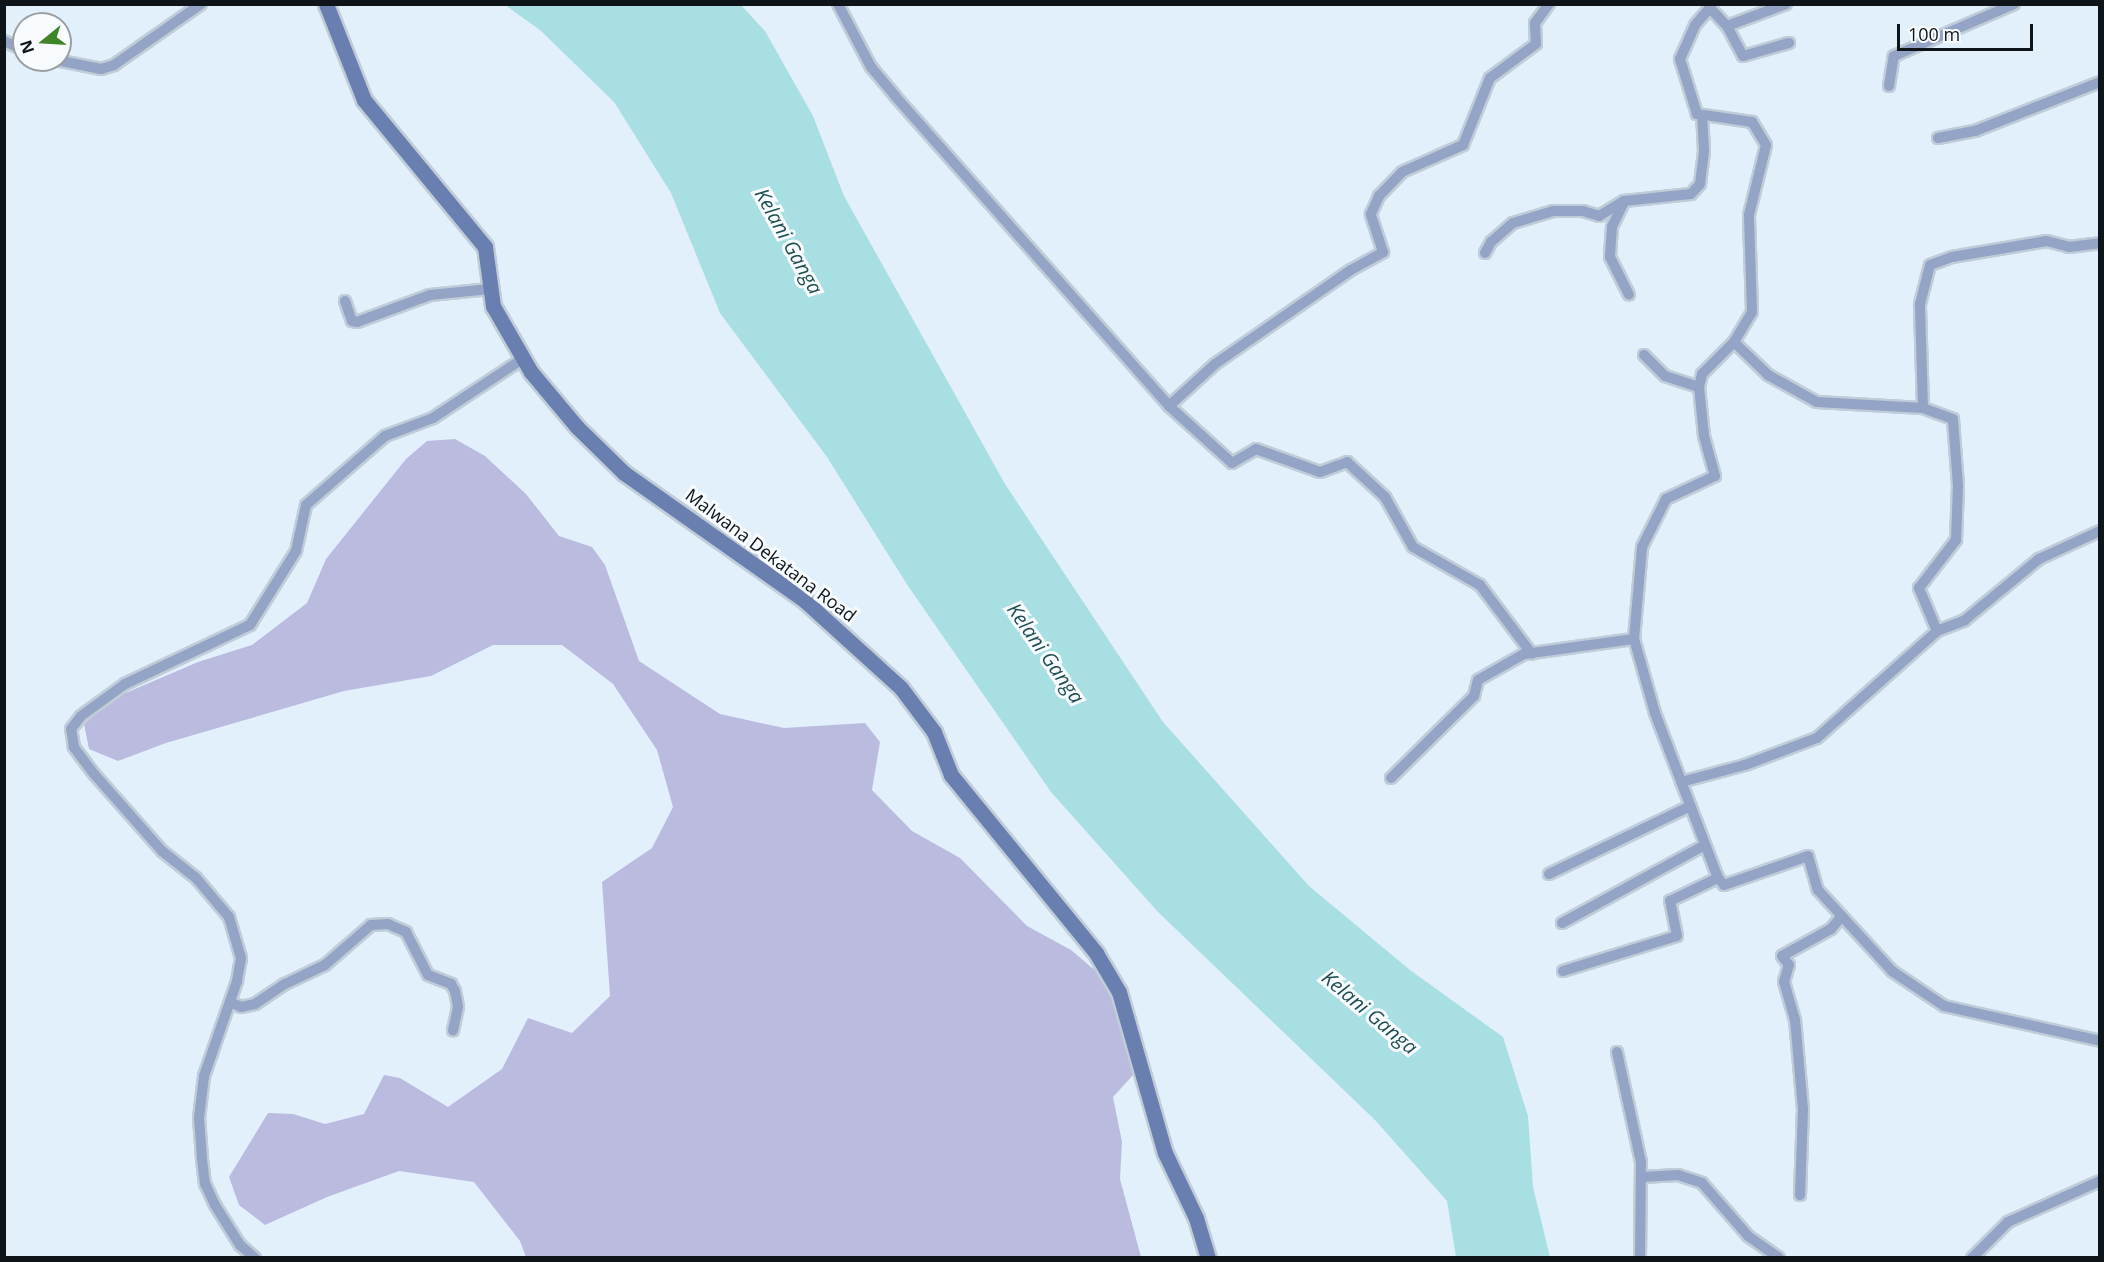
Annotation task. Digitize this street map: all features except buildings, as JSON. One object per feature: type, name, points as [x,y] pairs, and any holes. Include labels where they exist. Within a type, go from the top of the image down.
[{"type":"main road","name":"Malwana Dekatana Road","points":[[326,4],[364,100],[486,247],[493,306],[521,360],[610,461],[804,600],[858,646],[920,710],[951,775],[1096,953],[1119,992],[1165,1153],[1196,1218],[1208,1257]]},
{"type":"street","points":[[72,63],[101,69],[114,65],[201,4]]},
{"type":"street","points":[[838,4],[871,67],[1169,406],[1232,463],[1256,449],[1320,472],[1347,462],[1385,497],[1413,546],[1480,585],[1532,654]]},
{"type":"street","points":[[1169,406],[1215,364],[1351,270],[1383,252],[1371,214],[1379,196],[1402,172],[1463,145],[1490,78],[1536,44],[1535,23],[1550,4]]},
{"type":"street","points":[[1727,26],[1786,4]]},
{"type":"street","points":[[1889,86],[1894,56],[2014,4]]},
{"type":"street","points":[[1485,253],[1491,242],[1514,223],[1553,212],[1583,211],[1599,216],[1611,212],[1624,201],[1691,194],[1700,184],[1704,151],[1702,117],[1689,96],[1680,59],[1695,25],[1709,7],[1727,26],[1743,56],[1789,44]]},
{"type":"street","points":[[1938,138],[1975,131],[2100,82]]},
{"type":"street","points":[[1702,117],[1752,122],[1766,145],[1749,215],[1752,312],[1734,342],[1702,374],[1699,387],[1704,436],[1715,476],[1666,499],[1642,547],[1634,639],[1655,713],[1718,878],[1724,885],[1808,856],[1818,890],[1892,972],[1944,1006],[2100,1041]]},
{"type":"street","points":[[1624,201],[1612,227],[1610,257],[1629,295]]},
{"type":"street","points":[[1923,408],[1920,304],[1930,265],[1952,257],[2048,241],[2069,247],[2100,243]]},
{"type":"street","points":[[345,301],[352,321],[357,322],[430,295],[490,289]]},
{"type":"street","points":[[1734,342],[1768,375],[1817,402],[1923,408],[1953,419],[1956,540],[1919,588],[1937,631]]},
{"type":"street","points":[[1644,355],[1665,376],[1699,387]]},
{"type":"street","points":[[255,1257],[240,1245],[215,1205],[205,1184],[202,1158],[199,1118],[204,1076],[230,1002],[241,958],[229,917],[196,878],[162,851],[112,795],[74,747],[71,729],[81,716],[125,684],[250,625],[296,551],[306,505],[385,436],[434,418],[521,360]]},
{"type":"street","points":[[1682,782],[1817,738],[1937,631],[1965,620],[2039,559],[2100,531]]},
{"type":"street","points":[[1391,778],[1474,696],[1478,680],[1524,654],[1634,639]]},
{"type":"street","points":[[1549,874],[1690,806]]},
{"type":"street","points":[[1562,923],[1706,845]]},
{"type":"street","points":[[1563,971],[1677,936],[1670,900],[1718,878]]},
{"type":"street","points":[[1800,1195],[1803,1109],[1795,1020],[1784,982],[1789,965],[1782,956],[1831,929],[1842,916]]},
{"type":"street","points":[[230,1002],[241,1007],[255,1004],[285,984],[325,965],[371,925],[388,924],[406,932],[428,975],[451,984],[458,1007],[453,1030]]},
{"type":"street","points":[[1617,1052],[1635,1127],[1642,1177],[1640,1257]]},
{"type":"street","points":[[1642,1177],[1678,1175],[1702,1184],[1748,1236],[1779,1257]]},
{"type":"street","points":[[1972,1257],[2008,1222],[2100,1181]]},
{"type":"shaded area","points":[[455,439],[485,456],[526,494],[559,536],[592,547],[605,565],[639,661],[720,714],[784,728],[865,723],[880,742],[872,790],[912,831],[960,858],[1027,926],[1071,950],[1098,973],[1116,1004],[1133,1075],[1113,1097],[1122,1142],[1120,1179],[1141,1257],[526,1257],[520,1241],[474,1182],[399,1171],[327,1197],[265,1225],[239,1205],[229,1177],[268,1113],[293,1114],[325,1124],[364,1114],[384,1075],[400,1078],[448,1107],[502,1069],[528,1018],[572,1033],[610,996],[602,882],[652,848],[673,807],[657,750],[613,684],[562,645],[493,645],[431,676],[344,691],[166,743],[118,761],[89,749],[84,724],[114,698],[198,662],[252,645],[307,603],[326,559],[406,459],[427,441]]},
{"type":"water","name":"Kelani Ganga","points":[[505,5],[741,5],[765,31],[813,116],[844,196],[1005,484],[1163,722],[1309,886],[1410,970],[1503,1037],[1528,1116],[1533,1187],[1550,1257],[1456,1257],[1447,1201],[1375,1120],[1158,912],[1051,792],[908,586],[827,457],[720,313],[671,193],[614,102],[540,30]]}]
